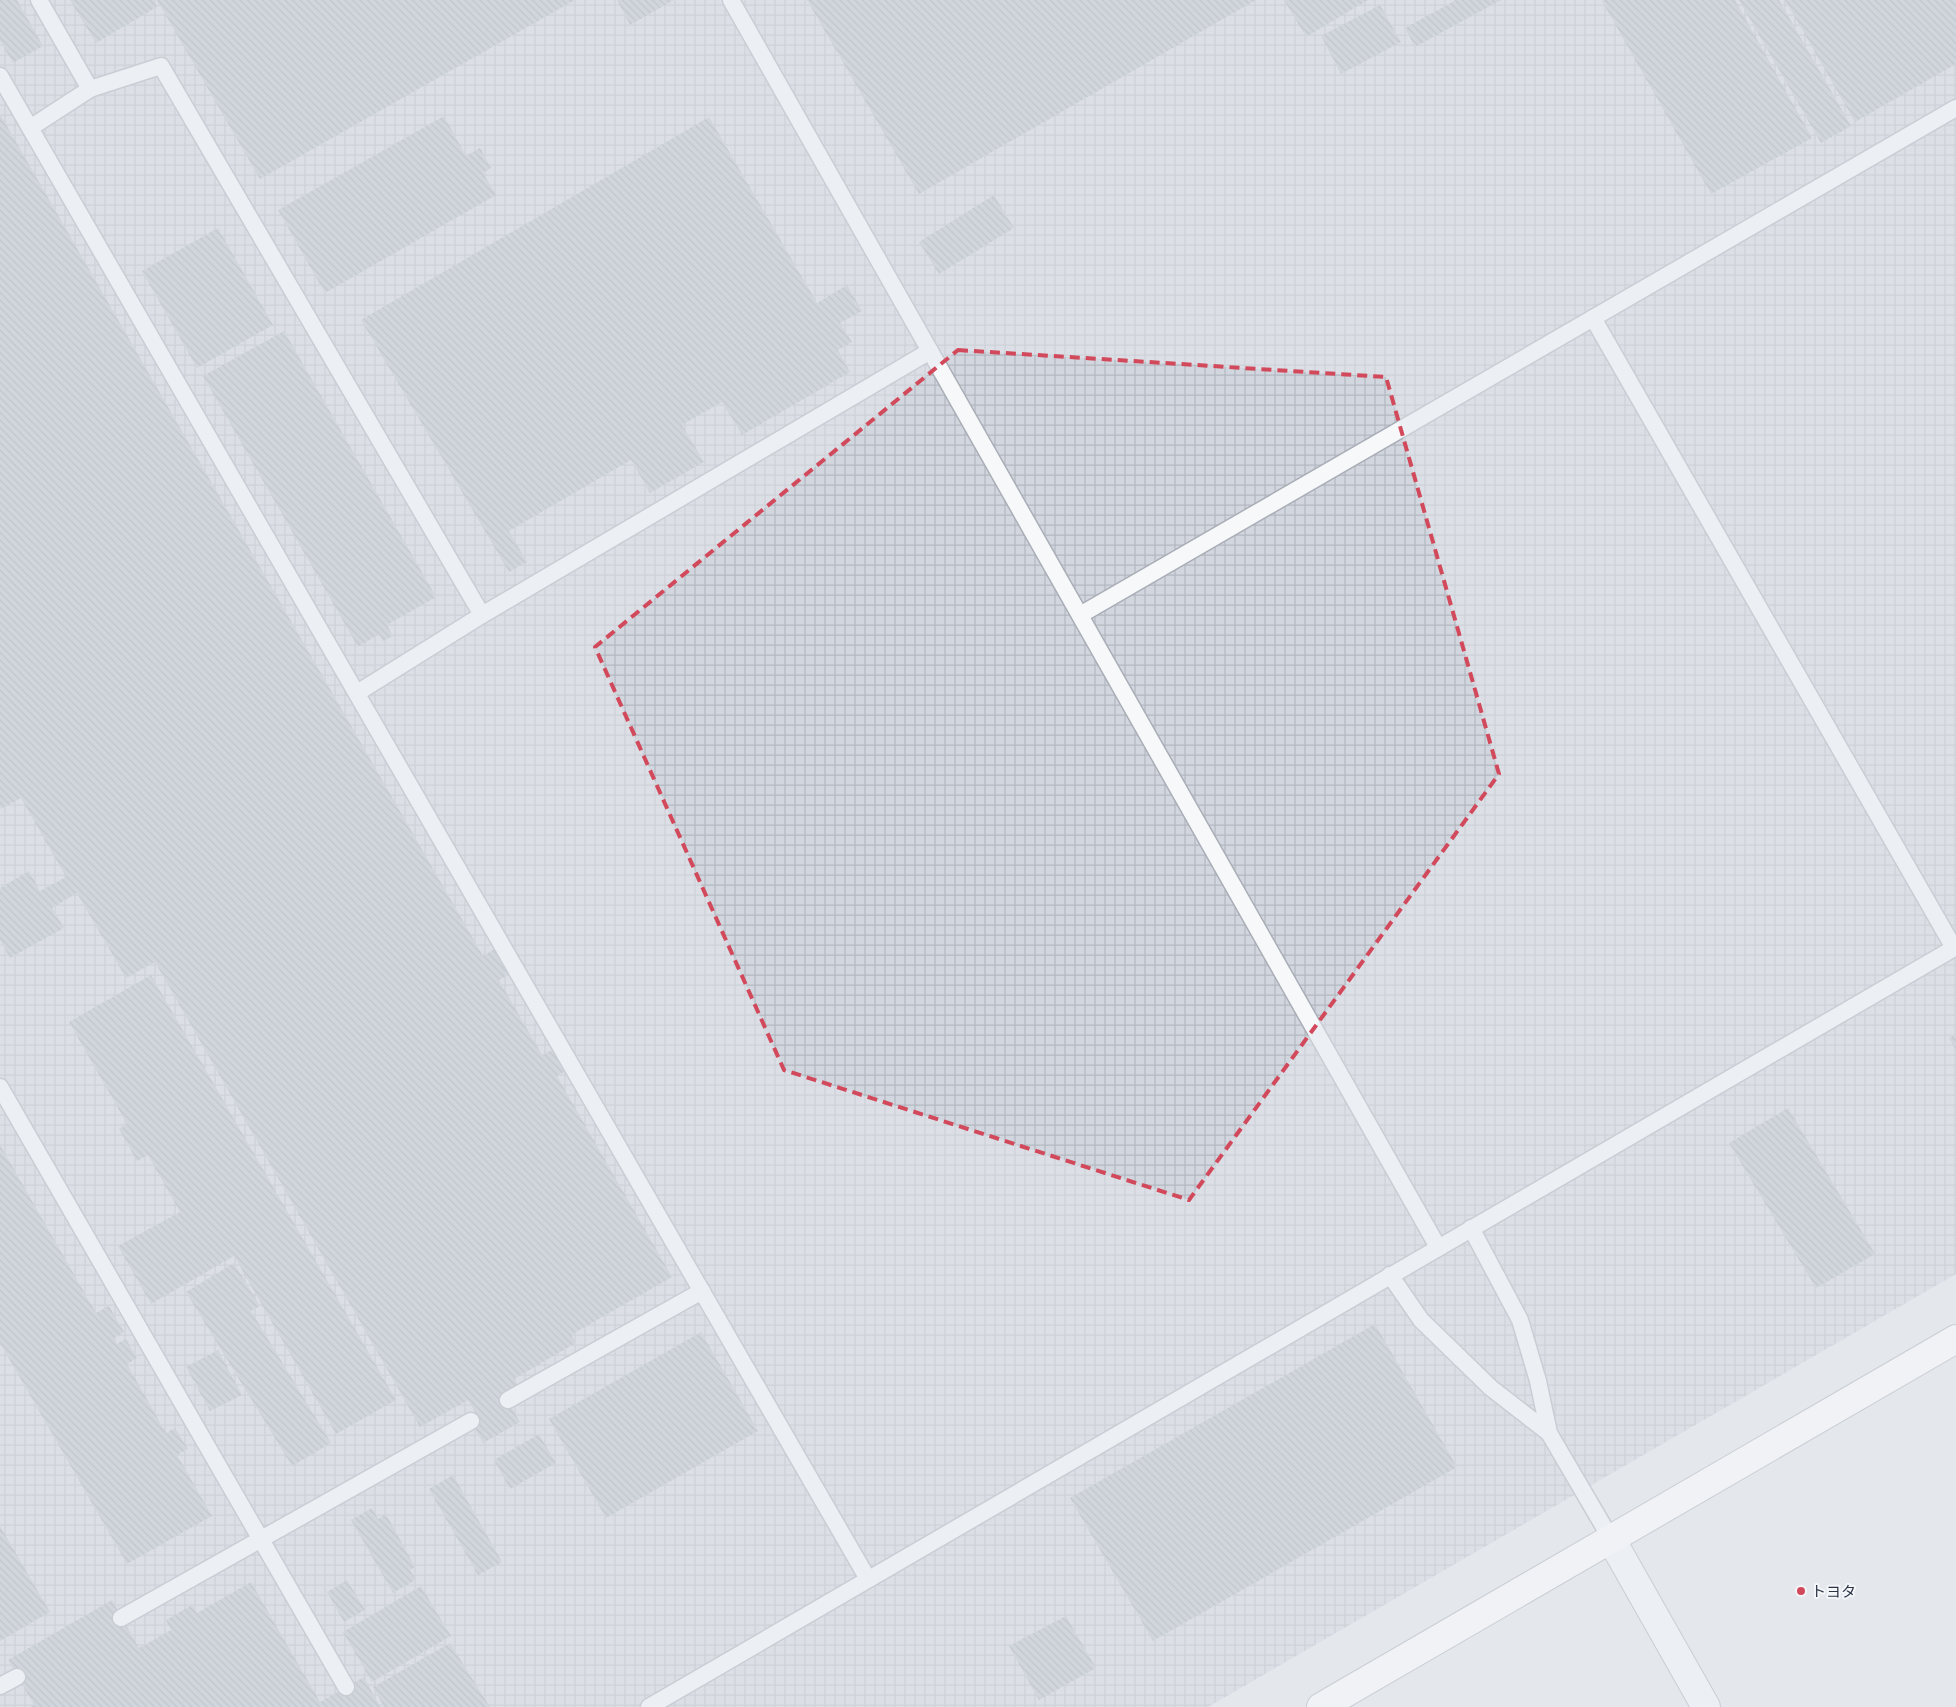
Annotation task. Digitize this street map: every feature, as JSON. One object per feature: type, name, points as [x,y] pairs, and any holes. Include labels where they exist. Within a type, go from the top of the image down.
[{"type":"street","points":[[1321,1707],[1956,1339]]},
{"type":"street","points":[[1611,1539],[1706,1707]]},
{"type":"lane","points":[[39,0],[90,89]]},
{"type":"lane","points":[[731,0],[1438,1247]]},
{"type":"lane","points":[[30,128],[90,89],[161,66],[482,615]]},
{"type":"lane","points":[[0,76],[868,1579]]},
{"type":"lane","points":[[1080,615],[1956,108]]},
{"type":"lane","points":[[649,1707],[1955,948],[1593,318]]},
{"type":"lane","points":[[357,694],[482,615],[930,351]]},
{"type":"lane","points":[[0,1087],[346,1687]]},
{"type":"lane","points":[[1471,1228],[1520,1320],[1538,1381],[1549,1433],[1611,1539]]},
{"type":"lane","points":[[1390,1275],[1421,1320],[1491,1388],[1549,1433]]},
{"type":"lane","points":[[508,1400],[702,1291]]},
{"type":"lane","points":[[121,1618],[471,1421]]},
{"type":"lane","points":[[0,1686],[17,1676]]},
{"type":"highlighted area","points":[[958,350],[1386,377],[1499,774],[1189,1200],[784,1070],[595,647]]},
{"type":"shaded area","points":[[0,0],[1956,0],[1956,1274],[1208,1707],[0,1707]]},
{"type":"building","points":[[0,0],[17,0],[43,46],[13,63],[0,41]]},
{"type":"building","points":[[70,0],[153,0],[157,7],[96,43]]},
{"type":"building","points":[[157,0],[575,0],[260,179]]},
{"type":"building","points":[[617,0],[674,0],[630,25]]},
{"type":"building","points":[[807,0],[1256,0],[919,194]]},
{"type":"building","points":[[1284,0],[1368,0],[1306,37]]},
{"type":"building","points":[[1456,0],[1501,0],[1415,47],[1405,28]]},
{"type":"building","points":[[1735,0],[1812,138],[1711,194],[1602,1]]},
{"type":"building","points":[[1739,0],[1779,0],[1851,126],[1821,143]]},
{"type":"building","points":[[1785,0],[1956,0],[1956,64],[1855,122]]},
{"type":"building","points":[[1380,5],[1401,42],[1341,74],[1321,36]]},
{"type":"building","points":[[0,114],[483,956],[501,945],[516,971],[499,980],[542,1055],[556,1048],[568,1070],[557,1076],[672,1277],[571,1335],[576,1343],[514,1379],[521,1390],[506,1398],[520,1422],[483,1443],[468,1416],[475,1412],[468,1400],[420,1427],[155,962],[126,978],[77,893],[52,908],[64,928],[10,958],[0,940],[0,888],[29,871],[40,891],[66,877],[21,798],[1,809],[0,807]]},
{"type":"building","points":[[444,116],[466,156],[480,148],[491,168],[483,173],[496,195],[325,293],[278,210]]},
{"type":"building","points":[[709,117],[817,303],[847,285],[862,311],[840,323],[852,342],[838,350],[850,372],[742,435],[722,402],[682,425],[704,462],[650,493],[631,460],[509,531],[527,562],[509,572],[361,320]]},
{"type":"building","points":[[994,195],[1014,228],[939,274],[919,242]]},
{"type":"building","points":[[218,228],[273,325],[197,368],[142,271]]},
{"type":"building","points":[[284,331],[436,597],[387,625],[393,636],[383,641],[379,634],[358,647],[203,376]]},
{"type":"building","points":[[151,975],[396,1400],[336,1434],[234,1256],[151,1304],[118,1246],[180,1212],[148,1155],[137,1161],[119,1129],[127,1124],[69,1022]]},
{"type":"building","points":[[1956,1034],[1956,1050],[1949,1038]]},
{"type":"building","points":[[1788,1108],[1875,1254],[1816,1288],[1729,1143]]},
{"type":"building","points":[[0,1145],[96,1313],[109,1306],[124,1332],[114,1338],[116,1344],[126,1339],[137,1358],[127,1364],[166,1433],[175,1428],[188,1449],[177,1455],[212,1516],[127,1564],[0,1343]]},
{"type":"building","points":[[234,1263],[260,1306],[251,1311],[331,1443],[292,1466],[186,1292]]},
{"type":"building","points":[[1375,1324],[1457,1467],[1153,1641],[1070,1498]]},
{"type":"building","points":[[701,1332],[758,1431],[606,1518],[549,1419]]},
{"type":"building","points":[[218,1350],[242,1395],[210,1411],[186,1367]]},
{"type":"building","points":[[539,1434],[556,1463],[510,1489],[494,1460]]},
{"type":"building","points":[[453,1475],[502,1562],[478,1575],[429,1489]]},
{"type":"building","points":[[372,1508],[378,1519],[386,1514],[415,1567],[410,1570],[416,1580],[393,1593],[351,1520]]},
{"type":"building","points":[[0,1526],[50,1612],[0,1641]]},
{"type":"building","points":[[347,1580],[365,1610],[344,1622],[327,1592]]},
{"type":"building","points":[[251,1582],[320,1702],[364,1677],[380,1707],[30,1707],[34,1705],[8,1660],[112,1600],[139,1648],[171,1630],[166,1620],[192,1605],[197,1613]]},
{"type":"building","points":[[421,1586],[451,1636],[372,1682],[343,1632]]},
{"type":"building","points":[[1066,1616],[1096,1668],[1039,1700],[1009,1646]]},
{"type":"building","points":[[450,1643],[490,1707],[384,1707],[373,1687]]},
{"type":"place","name":"トヨタ","points":[[1801,1591]]}]
